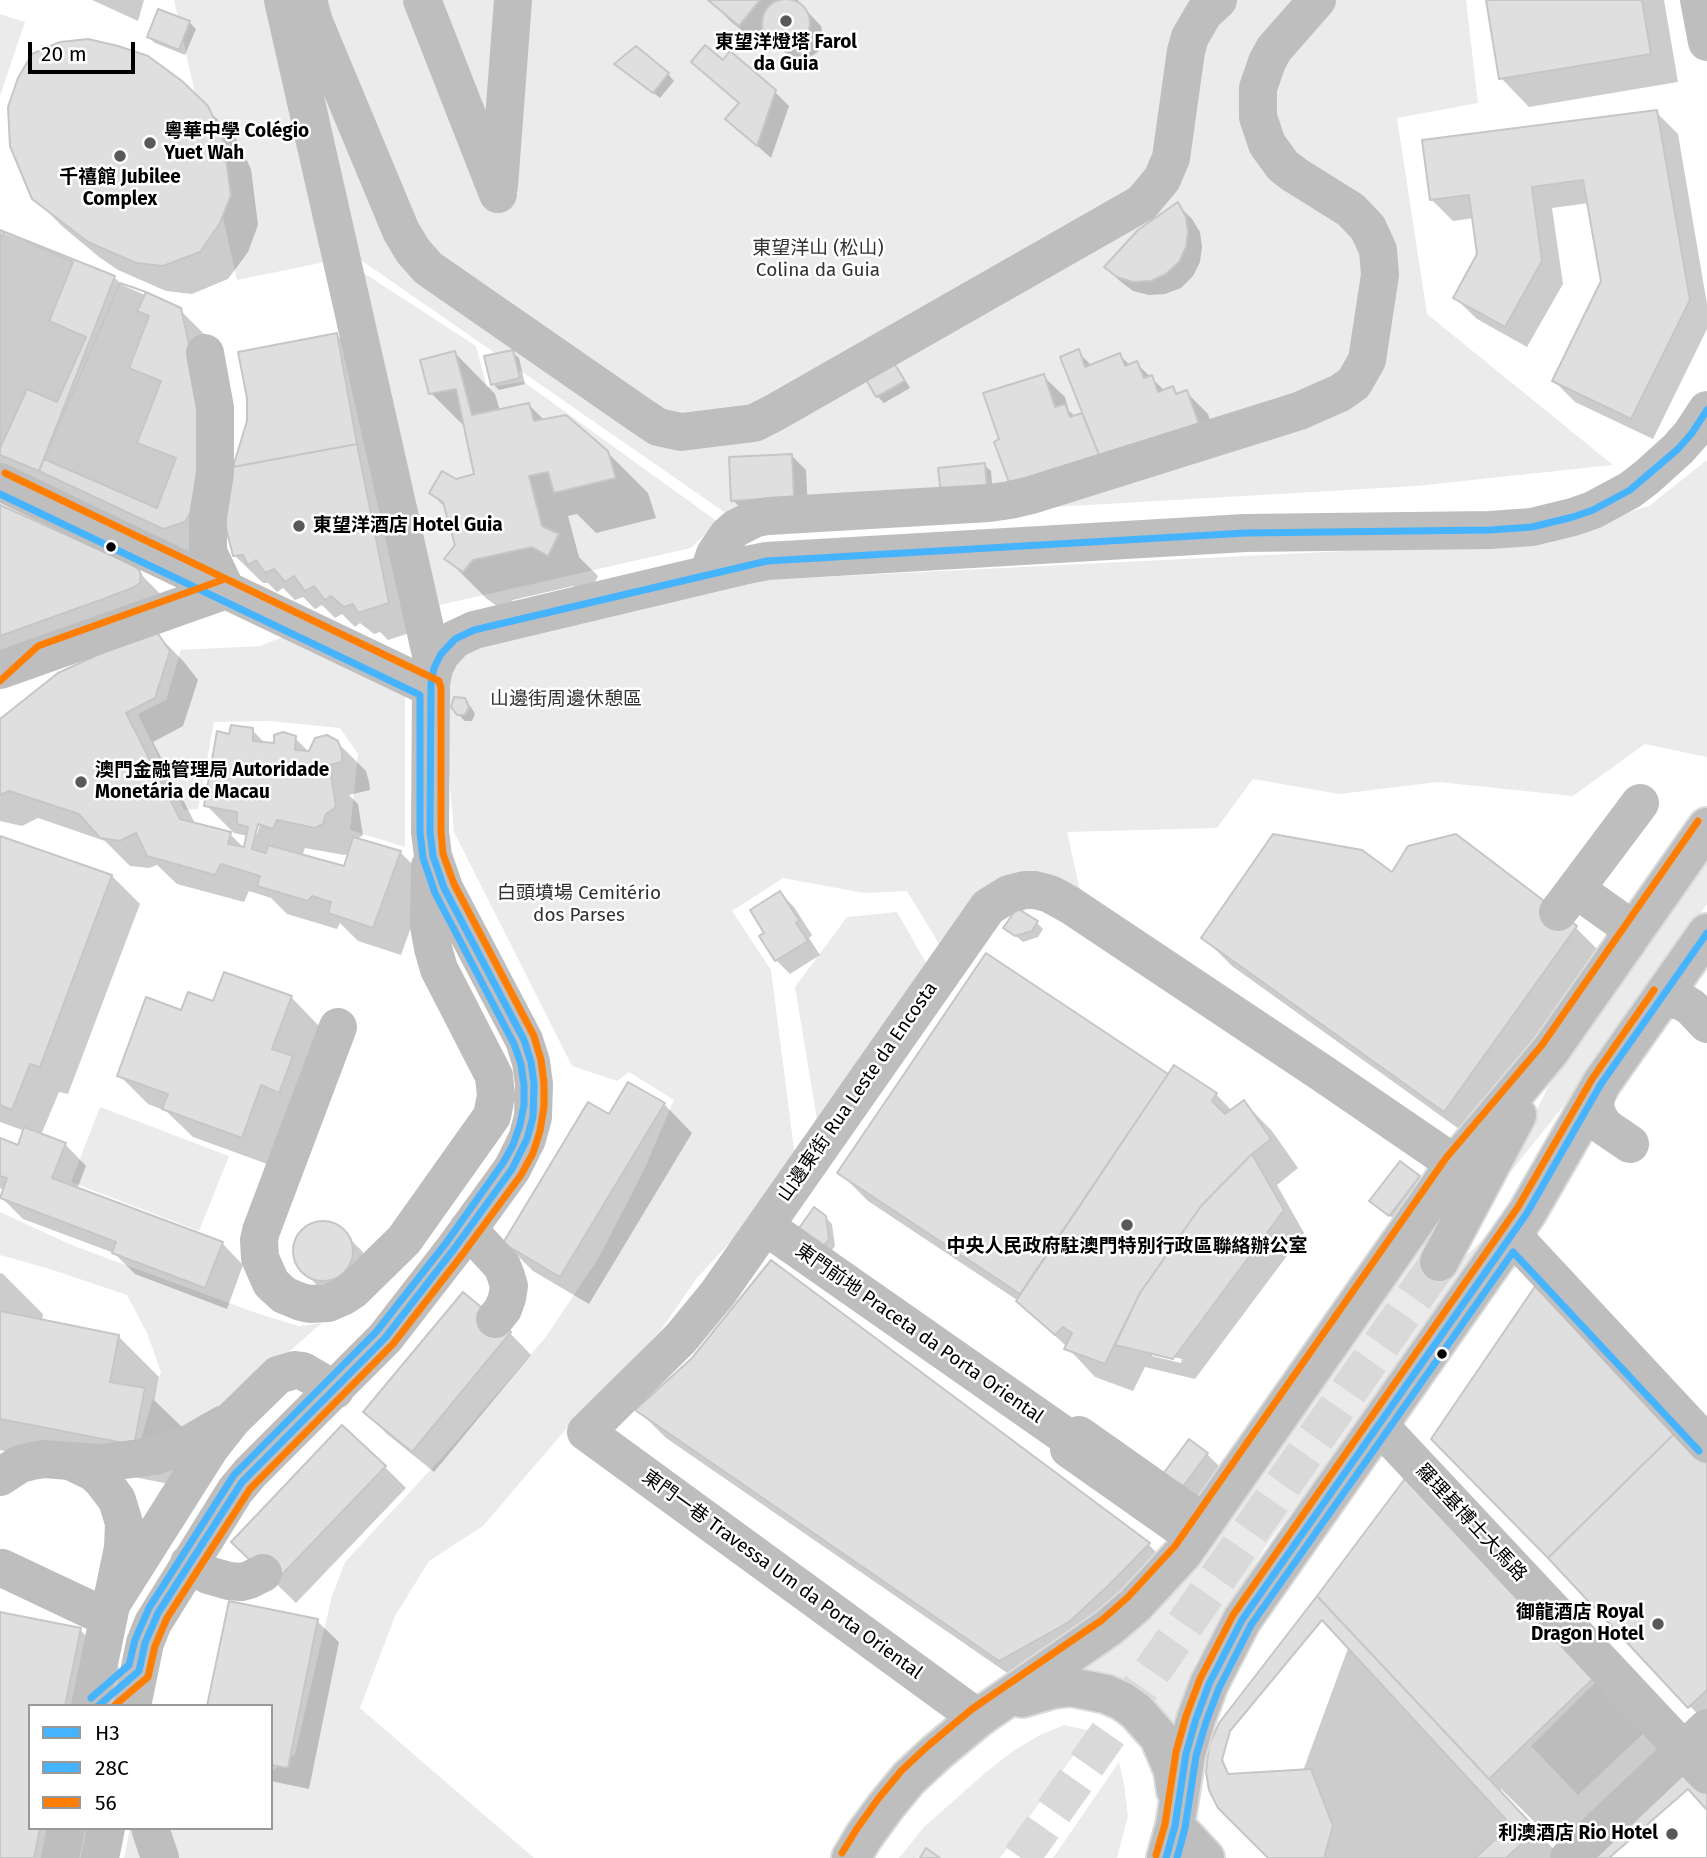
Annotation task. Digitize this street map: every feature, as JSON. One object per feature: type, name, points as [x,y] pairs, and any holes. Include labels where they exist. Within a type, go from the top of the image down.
[{"type":"street","points":[[284,0],[433,678],[429,926],[433,948],[439,970],[491,1066],[496,1086],[495,1106],[487,1125],[404,1240],[353,1290],[328,1303],[310,1304],[284,1295],[271,1283],[260,1258],[259,1240],[338,1027]]},
{"type":"street","points":[[308,0],[314,22],[395,219],[413,251],[428,268],[640,415],[658,427],[681,432],[754,423],[763,419],[1142,203],[1162,179],[1171,158],[1190,37],[1204,13],[1218,0]]},
{"type":"street","points":[[422,0],[498,194],[513,0]]},
{"type":"street","points":[[708,574],[720,544],[736,528],[756,518],[1010,500],[1300,411],[1340,393],[1354,383],[1367,360],[1380,275],[1378,250],[1368,228],[1351,210],[1283,166],[1266,144],[1257,110],[1258,88],[1267,61],[1274,49],[1317,0]]},
{"type":"street","points":[[1699,0],[1707,42]]},
{"type":"street","points":[[205,354],[215,408],[215,473],[208,517],[208,552],[226,590]]},
{"type":"street","points":[[433,678],[441,654],[464,634],[474,630],[747,565],[788,560],[1245,533],[1511,530],[1532,527],[1573,517],[1630,490],[1678,449],[1707,410]]},
{"type":"street","points":[[0,482],[226,590],[433,678]]},
{"type":"street","points":[[0,670],[226,590]]},
{"type":"street","points":[[0,696],[43,655]]},
{"type":"street","points":[[1630,928],[1575,897],[1640,803]]},
{"type":"street","points":[[1597,1133],[1439,1262],[1550,1051],[1630,928],[1707,827]]},
{"type":"street","points":[[132,1704],[145,1643],[153,1623],[242,1482],[385,1338],[512,1169],[523,1149],[533,1117],[534,1083],[531,1062],[524,1040],[440,878],[433,856],[430,832]]},
{"type":"street","name":"山邊東街 Rua Leste da Encosta","points":[[586,1432],[681,1338],[718,1293],[988,907],[1009,894],[1035,890],[1070,905],[1170,972],[1352,1111],[1455,1164]]},
{"type":"street","points":[[1173,1830],[1186,1754],[1196,1719],[1209,1684],[1242,1620],[1527,1213],[1597,1133],[1600,1086],[1707,933]]},
{"type":"street","points":[[1659,1002],[1670,999],[1681,1001],[1691,1007],[1707,1024]]},
{"type":"street","points":[[851,1858],[886,1806],[909,1778],[936,1753],[986,1713],[1117,1620],[1160,1579],[1199,1530],[1455,1164],[1550,1051]]},
{"type":"street","name":"東門前地 Praceta da Porta Oriental","points":[[765,1226],[1074,1442],[1069,1449],[1199,1530]]},
{"type":"street","points":[[468,1229],[502,1266],[506,1276],[509,1286],[507,1298],[495,1319]]},
{"type":"street","points":[[1511,1235],[1707,1444]]},
{"type":"street","points":[[108,1620],[210,1448],[232,1420],[278,1375],[286,1371],[303,1371],[335,1390]]},
{"type":"street","points":[[0,1448],[84,1463],[120,1462],[155,1456],[173,1451],[221,1427],[248,1404]]},
{"type":"street","name":"羅理基博士大馬路","points":[[1379,1425],[1699,1751]]},
{"type":"street","name":"東門一巷 Travessa Um da Porta Oriental","points":[[586,1432],[986,1713]]},
{"type":"street","points":[[0,1477],[20,1464],[63,1460],[93,1472],[117,1500],[124,1523],[124,1548],[90,1704]]},
{"type":"street","points":[[189,1563],[208,1575],[229,1581],[250,1580],[263,1573]]},
{"type":"street","points":[[2,1568],[108,1620]]},
{"type":"street","points":[[986,1713],[1036,1693],[1071,1687],[1105,1694],[1136,1711],[1160,1737],[1173,1770],[1173,1830],[1205,1858]]},
{"type":"street","points":[[1569,1858],[1699,1751]]},
{"type":"street","points":[[60,1858],[66,1830]]},
{"type":"street","points":[[100,1858],[106,1830]]},
{"type":"street","points":[[151,1830],[160,1858]]},
{"type":"green space","name":"東望洋山 (松山) Colina da Guia","points":[[174,0],[1466,0],[1478,103],[1397,118],[1427,314],[1613,465],[1416,486],[743,525],[355,256],[237,280]]},
{"type":"green space","points":[[0,14],[25,22],[0,96]]},
{"type":"green space","points":[[353,266],[476,346],[487,387],[524,382],[718,522],[691,548],[431,607]]},
{"type":"green space","points":[[1707,460],[1707,757],[1645,744],[1573,796],[1438,782],[1339,794],[1253,779],[1217,828],[1067,832],[1081,895],[1032,876],[942,949],[907,891],[864,893],[783,878],[732,911],[771,970],[795,1157],[759,1211],[696,1279],[661,1330],[572,1422],[483,1526],[429,1561],[395,1616],[360,1708],[534,1858],[124,1858],[130,1830],[273,1830],[273,1770],[295,1754],[332,1596],[345,1562],[447,1452],[545,1338],[598,1259],[643,1172],[674,1100],[629,1072],[617,1081],[572,1066],[454,832],[440,673],[455,649],[720,582],[1528,542],[1649,506]]},
{"type":"green space","points":[[285,636],[405,689],[405,847],[350,830],[358,754],[340,728],[269,721],[214,722],[198,809],[184,810],[138,714],[166,700],[181,650],[260,646]]},
{"type":"green space","points":[[1707,849],[1707,904],[1574,1093],[1496,1190],[1563,1058]]},
{"type":"green space","points":[[897,912],[929,968],[818,1126],[795,987],[847,917]]},
{"type":"green space","points":[[100,1107],[229,1156],[199,1231],[71,1182]]},
{"type":"green space","points":[[1484,1149],[1445,1275],[1498,1226],[1366,1413],[1266,1546],[1196,1662],[1174,1735],[1079,1671],[1150,1616],[1177,1588]]},
{"type":"green space","points":[[0,1212],[74,1246],[259,1314],[299,1326],[322,1323],[202,1427],[138,1449],[161,1372],[147,1333],[127,1295],[0,1255]]},
{"type":"green space","points":[[1600,1678],[1647,1730],[1578,1795],[1531,1746]]},
{"type":"green space","points":[[1064,1725],[1091,1731],[1000,1858],[899,1858],[924,1827],[985,1773],[1013,1751]]},
{"type":"green space","points":[[1119,1762],[1128,1816],[1117,1858],[1053,1858]]},
{"type":"building","name":"東望洋燈塔 Farol da Guia","points":[[786,-1],[803,6],[810,23],[803,40],[786,47],[769,40],[762,23],[769,6]]},
{"type":"building","points":[[708,0],[760,0],[739,26]]},
{"type":"building","points":[[1486,0],[1642,0],[1651,54],[1499,79]]},
{"type":"building","points":[[158,9],[190,21],[179,50],[147,37]]},
{"type":"building","name":"千禧館 Jubilee Complex","points":[[88,39],[148,56],[182,81],[208,106],[223,139],[231,195],[220,223],[200,252],[163,266],[136,263],[88,242],[32,199],[10,146],[8,107],[18,78],[32,54],[60,42]]},
{"type":"building","points":[[705,45],[723,60],[730,51],[776,90],[757,146],[725,119],[739,103],[691,62]]},
{"type":"building","points":[[636,46],[669,73],[653,93],[614,64]]},
{"type":"building","points":[[1657,110],[1690,300],[1631,419],[1552,381],[1601,281],[1583,180],[1532,187],[1542,261],[1505,327],[1453,298],[1477,254],[1469,195],[1430,200],[1422,140]]},
{"type":"building","points":[[1178,202],[1186,217],[1186,247],[1179,262],[1166,274],[1151,281],[1133,282],[1117,277],[1104,267],[1138,230]]},
{"type":"building","points":[[0,230],[115,276],[39,471],[0,455]]},
{"type":"building","points":[[4,232],[73,262],[49,321],[86,337],[57,402],[27,389],[0,448],[0,241]]},
{"type":"building","points":[[120,283],[146,292],[137,311],[149,316],[129,368],[161,381],[137,443],[176,458],[157,508],[44,459]]},
{"type":"building","points":[[120,283],[181,308],[205,417],[192,510],[185,522],[163,529],[39,471]]},
{"type":"building","points":[[337,333],[357,444],[233,467],[247,421],[247,398],[238,352]]},
{"type":"building","points":[[1079,349],[1085,367],[1120,353],[1125,366],[1137,361],[1144,378],[1152,375],[1158,392],[1173,386],[1176,394],[1187,390],[1199,424],[1100,457],[1060,357]]},
{"type":"building","points":[[513,350],[520,378],[491,385],[484,356]]},
{"type":"building","points":[[455,351],[472,415],[529,403],[534,421],[566,415],[608,451],[616,478],[554,493],[548,472],[529,476],[542,526],[559,534],[548,556],[532,547],[473,560],[463,572],[444,559],[455,545],[443,502],[429,493],[442,471],[456,479],[474,474],[456,389],[429,394],[420,360]]},
{"type":"building","points":[[892,360],[905,381],[876,397],[864,376]]},
{"type":"building","points":[[1044,374],[1055,407],[1065,404],[1070,417],[1082,413],[1100,457],[1010,485],[994,442],[999,439],[983,393]]},
{"type":"building","name":"東望洋酒店 Hotel Guia","points":[[357,444],[389,603],[358,613],[353,604],[344,607],[331,596],[325,600],[314,586],[305,591],[294,576],[285,582],[274,569],[265,573],[256,560],[248,565],[243,555],[233,556],[224,520],[233,467]]},
{"type":"building","points":[[792,454],[794,497],[731,501],[729,457]]},
{"type":"building","points":[[985,463],[987,489],[941,494],[938,468]]},
{"type":"building","points":[[0,505],[137,567],[141,574],[140,583],[0,636]]},
{"type":"building","name":"澳門金融管理局 Autoridade Monetária de Macau","points":[[156,631],[170,651],[155,698],[126,713],[180,819],[231,832],[228,844],[244,847],[248,827],[237,824],[237,812],[204,806],[217,731],[229,734],[231,725],[253,728],[253,741],[274,743],[274,735],[283,732],[296,736],[295,750],[309,751],[315,738],[327,735],[338,741],[342,762],[321,767],[331,774],[336,807],[326,814],[323,824],[315,828],[277,820],[273,829],[258,824],[252,849],[266,853],[268,845],[344,866],[353,837],[401,851],[373,928],[328,913],[331,902],[312,896],[308,901],[257,886],[260,876],[221,864],[215,875],[147,856],[136,833],[120,841],[100,838],[79,814],[9,791],[0,795],[0,719],[58,673]]},
{"type":"building","points":[[454,697],[465,698],[469,707],[465,715],[457,715],[451,707]]},
{"type":"building","points":[[1273,834],[1362,850],[1392,872],[1408,846],[1456,834],[1577,926],[1444,1112],[1201,938]]},
{"type":"building","points":[[0,836],[112,875],[40,1067],[30,1064],[12,1110],[0,1105]]},
{"type":"building","points":[[780,891],[799,920],[796,923],[808,941],[775,961],[759,936],[764,933],[750,910]]},
{"type":"building","points":[[1017,908],[1038,921],[1032,931],[1015,936],[1003,928]]},
{"type":"building","points":[[986,953],[1168,1074],[1020,1294],[837,1173]]},
{"type":"building","points":[[224,972],[292,996],[272,1049],[293,1056],[279,1093],[261,1085],[242,1138],[162,1109],[168,1094],[117,1076],[146,997],[181,1010],[188,992],[213,1001]]},
{"type":"building","name":"中央人民政府駐澳門特別行政區聯絡辦公室","points":[[1174,1065],[1217,1093],[1212,1101],[1225,1114],[1244,1100],[1271,1139],[1252,1154],[1201,1206],[1140,1293],[1105,1364],[1064,1349],[1072,1333],[1063,1327],[1055,1335],[1016,1301]]},
{"type":"building","points":[[628,1082],[665,1103],[560,1277],[503,1243],[588,1102],[609,1114]]},
{"type":"building","points":[[24,1127],[66,1143],[52,1178],[223,1242],[205,1288],[112,1253],[116,1242],[0,1198],[7,1178],[0,1176],[0,1138],[18,1145]]},
{"type":"building","points":[[1252,1154],[1284,1210],[1173,1359],[1115,1345],[1140,1293],[1201,1206]]},
{"type":"building","points":[[1400,1161],[1420,1176],[1389,1216],[1369,1201]]},
{"type":"building","points":[[814,1207],[826,1216],[829,1239],[822,1248],[797,1231]]},
{"type":"building","points":[[323,1221],[344,1230],[353,1251],[344,1272],[323,1281],[302,1272],[293,1251],[302,1230]]},
{"type":"building","points":[[771,1260],[1150,1543],[1069,1622],[999,1661],[635,1410],[692,1358]]},
{"type":"building","points":[[1538,1282],[1679,1429],[1548,1558],[1431,1439]]},
{"type":"building","points":[[463,1292],[511,1332],[412,1452],[363,1412]]},
{"type":"building","points":[[0,1311],[119,1335],[110,1382],[145,1388],[134,1445],[0,1419]]},
{"type":"building","points":[[342,1425],[386,1466],[274,1583],[231,1542]]},
{"type":"building","name":"御龍酒店 Royal Dragon Hotel","points":[[1679,1429],[1707,1459],[1707,1690],[1688,1708],[1548,1558]]},
{"type":"building","points":[[1189,1439],[1208,1453],[1176,1496],[1163,1474]]},
{"type":"building","points":[[1413,1468],[1603,1669],[1489,1779],[1317,1596]]},
{"type":"building","points":[[1317,1596],[1537,1830],[1506,1858],[1268,1858],[1218,1808],[1209,1790],[1206,1772],[1209,1746],[1219,1723]]},
{"type":"building","points":[[229,1601],[318,1619],[288,1768],[273,1765],[273,1704],[207,1704]]},
{"type":"building","points":[[0,1612],[81,1628],[65,1704],[28,1704],[28,1830],[40,1830],[34,1858],[0,1858]]},
{"type":"building","points":[[1322,1620],[1511,1825],[1475,1858],[1324,1858],[1333,1826],[1311,1769],[1228,1774],[1222,1760],[1230,1731]]},
{"type":"building","points":[[1688,1762],[1707,1781],[1707,1858],[1581,1858]]},
{"type":"building","name":"利澳酒店 Rio Hotel","points":[[1688,1789],[1707,1810],[1707,1858],[1609,1858]]},
{"type":"building","points":[[926,1848],[940,1858],[920,1858]]},
{"type":"tunnel","points":[[1021,1858],[1439,1262]]},
{"type":"transit line","name":"H3","points":[[100,1704],[139,1671],[145,1643],[158,1613],[242,1482],[385,1338],[512,1169],[527,1139],[533,1117],[534,1084],[524,1040],[444,888],[433,856],[430,832],[431,684],[434,668],[441,654],[455,639],[474,630],[767,561],[1245,533],[1490,530],[1532,527],[1593,510],[1630,490],[1678,449],[1707,410]]},
{"type":"transit line","points":[[5,473],[439,681],[443,854],[454,884],[534,1036],[544,1083],[540,1131],[533,1153],[521,1175],[393,1344],[250,1489],[167,1618],[155,1646],[148,1677],[116,1704]]},
{"type":"transit line","name":"28C","points":[[0,494],[420,695],[420,832],[423,858],[435,893],[514,1044],[524,1085],[520,1125],[503,1163],[446,1243],[377,1331],[234,1475],[149,1608],[135,1640],[129,1665],[91,1698]]},
{"type":"transit line","points":[[0,681],[38,646],[222,580]]},
{"type":"transit line","name":"56","points":[[842,1853],[878,1799],[902,1770],[929,1745],[972,1709],[1102,1620],[1128,1597],[1175,1546],[1446,1158],[1542,1045],[1698,821]]},
{"type":"transit line","name":"H3","points":[[1166,1858],[1175,1826],[1186,1754],[1196,1719],[1209,1684],[1242,1620],[1527,1213],[1601,1084],[1707,933]]},
{"type":"transit line","name":"56","points":[[1156,1855],[1165,1824],[1176,1752],[1186,1716],[1200,1679],[1233,1615],[1518,1207],[1592,1079],[1654,990]]},
{"type":"transit line","name":"28C","points":[[1177,1858],[1185,1828],[1196,1756],[1206,1722],[1219,1688],[1251,1625],[1513,1252],[1699,1451]]},
{"type":"place","name":"東望洋燈塔 Farol da Guia","points":[[786,21]]},
{"type":"place","name":"粵華中學 Colégio Yuet Wah","points":[[150,143]]},
{"type":"place","name":"千禧館 Jubilee Complex","points":[[120,156]]},
{"type":"place","name":"東望洋酒店 Hotel Guia","points":[[299,526]]},
{"type":"place","name":"澳門金融管理局 Autoridade Monetária de Macau","points":[[81,782]]},
{"type":"place","name":"中央人民政府駐澳門特別行政區聯絡辦公室","points":[[1127,1225]]},
{"type":"place","name":"御龍酒店 Royal Dragon Hotel","points":[[1658,1624]]},
{"type":"place","name":"利澳酒店 Rio Hotel","points":[[1672,1834]]},
{"type":"park label","name":"山邊街周邊休憩區","points":[[566,700]]},
{"type":"park label","name":"白頭墳場 Cemitério dos Parses","points":[[579,905]]}]
